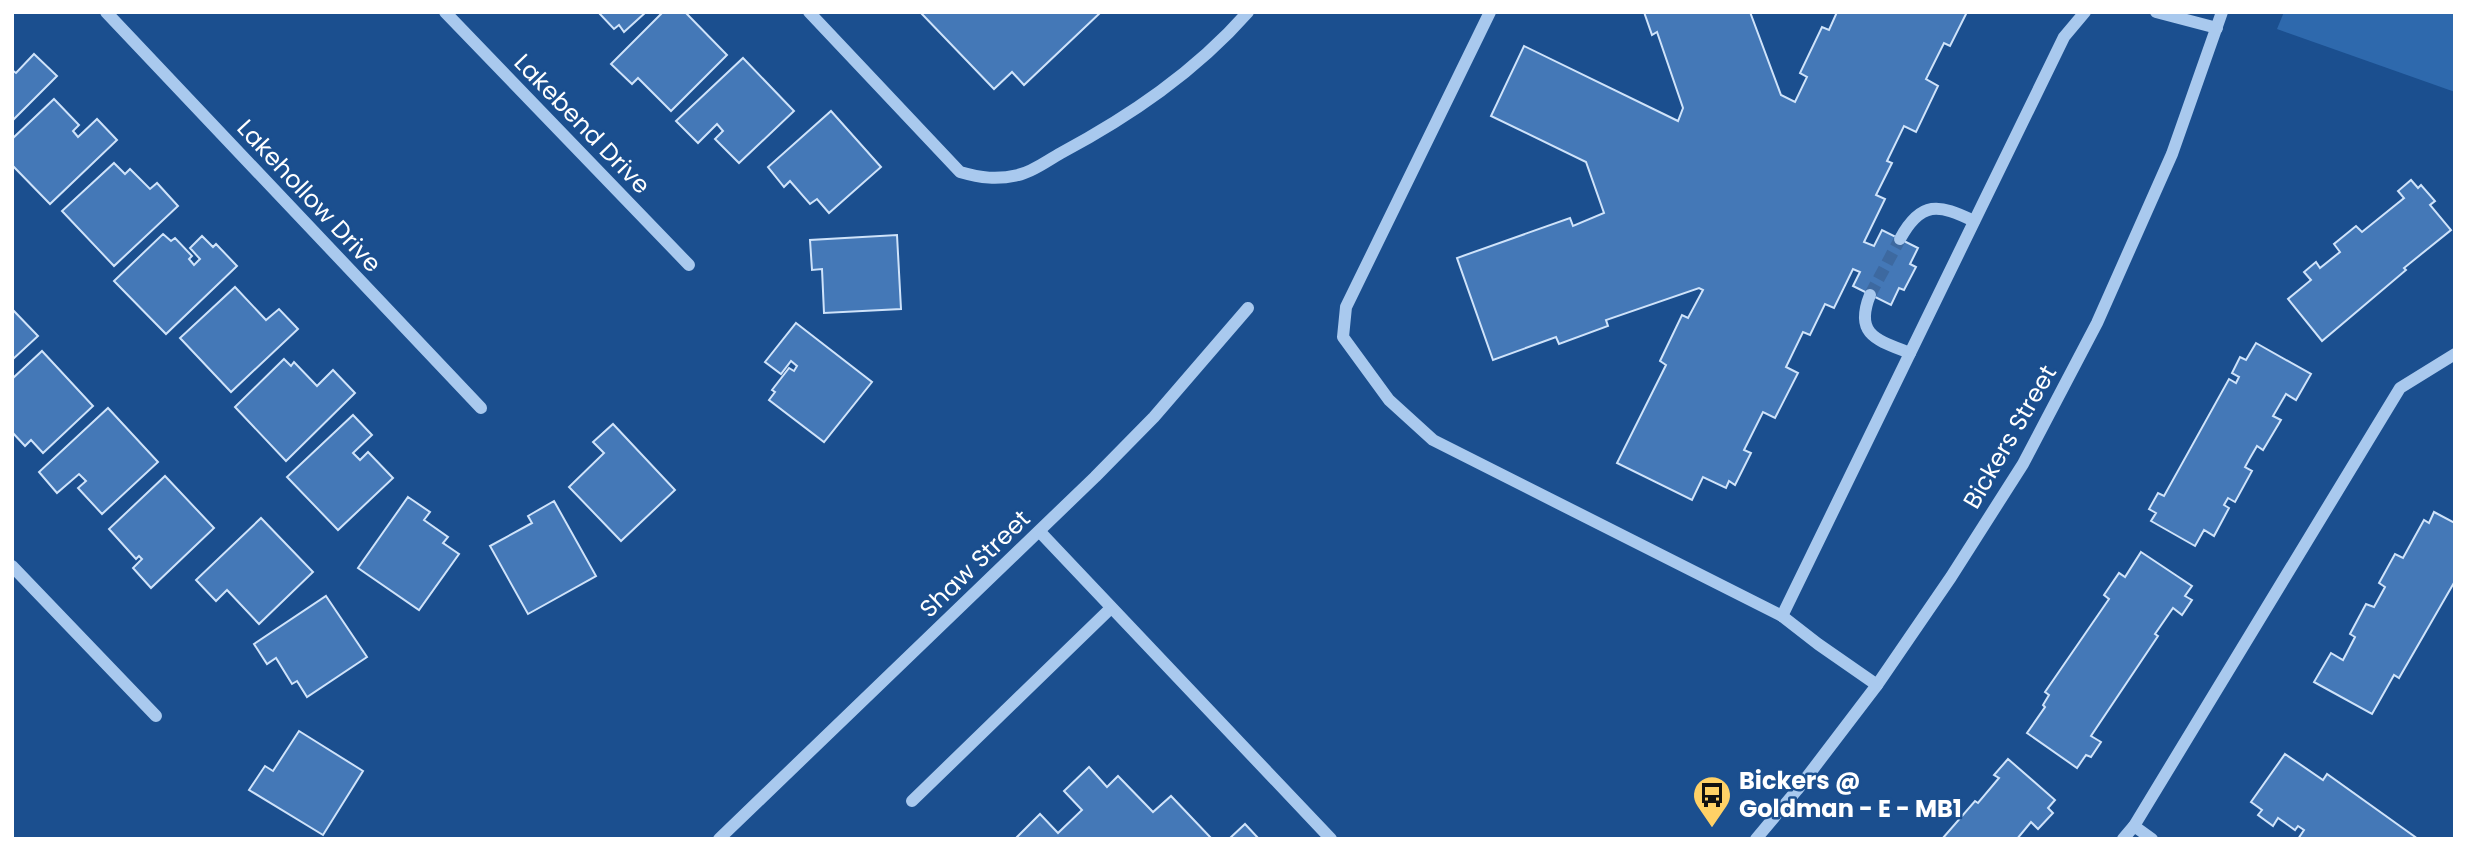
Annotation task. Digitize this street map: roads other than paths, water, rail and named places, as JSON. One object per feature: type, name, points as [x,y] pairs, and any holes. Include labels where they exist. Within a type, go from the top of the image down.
[{"type":"street","name":"Lakebend Drive","points":[[445,12],[689,265]]},
{"type":"street","points":[[809,12],[960,172],[989,180],[1021,175],[1136,109],[1182,75],[1227,36],[1248,12]]},
{"type":"street","points":[[1490,12],[1346,307],[1343,337],[1389,400],[1433,440],[1782,616],[1818,645],[1877,685]]},
{"type":"street","points":[[1782,616],[2064,37],[2085,12]]},
{"type":"street","points":[[2156,12],[2217,28]]},
{"type":"street","name":"Bickers Street","points":[[1756,839],[1877,685],[1951,577],[2023,464],[2097,323],[2172,154],[2222,12]]},
{"type":"street","name":"Lakehollow Drive","points":[[113,15],[481,408]]},
{"type":"street","points":[[1900,239],[1917,214],[1930,209],[1949,209],[1974,221]]},
{"type":"street","points":[[1870,295],[1864,310],[1865,326],[1873,337],[1909,353]]},
{"type":"street","name":"Shaw Street","points":[[719,839],[1040,532],[1154,417],[1248,308]]},
{"type":"street","points":[[2123,839],[2134,826],[2400,388],[2455,354]]},
{"type":"street","points":[[1040,532],[1331,839]]},
{"type":"street","points":[[12,566],[156,716]]},
{"type":"street","points":[[912,801],[1111,608]]},
{"type":"street","points":[[2134,826],[2152,839]]},
{"type":"tunnel","points":[[1870,295],[1900,239]]},
{"type":"place","name":"Bickers @ Goldman - E - MB1","points":[[1712,829]]}]
